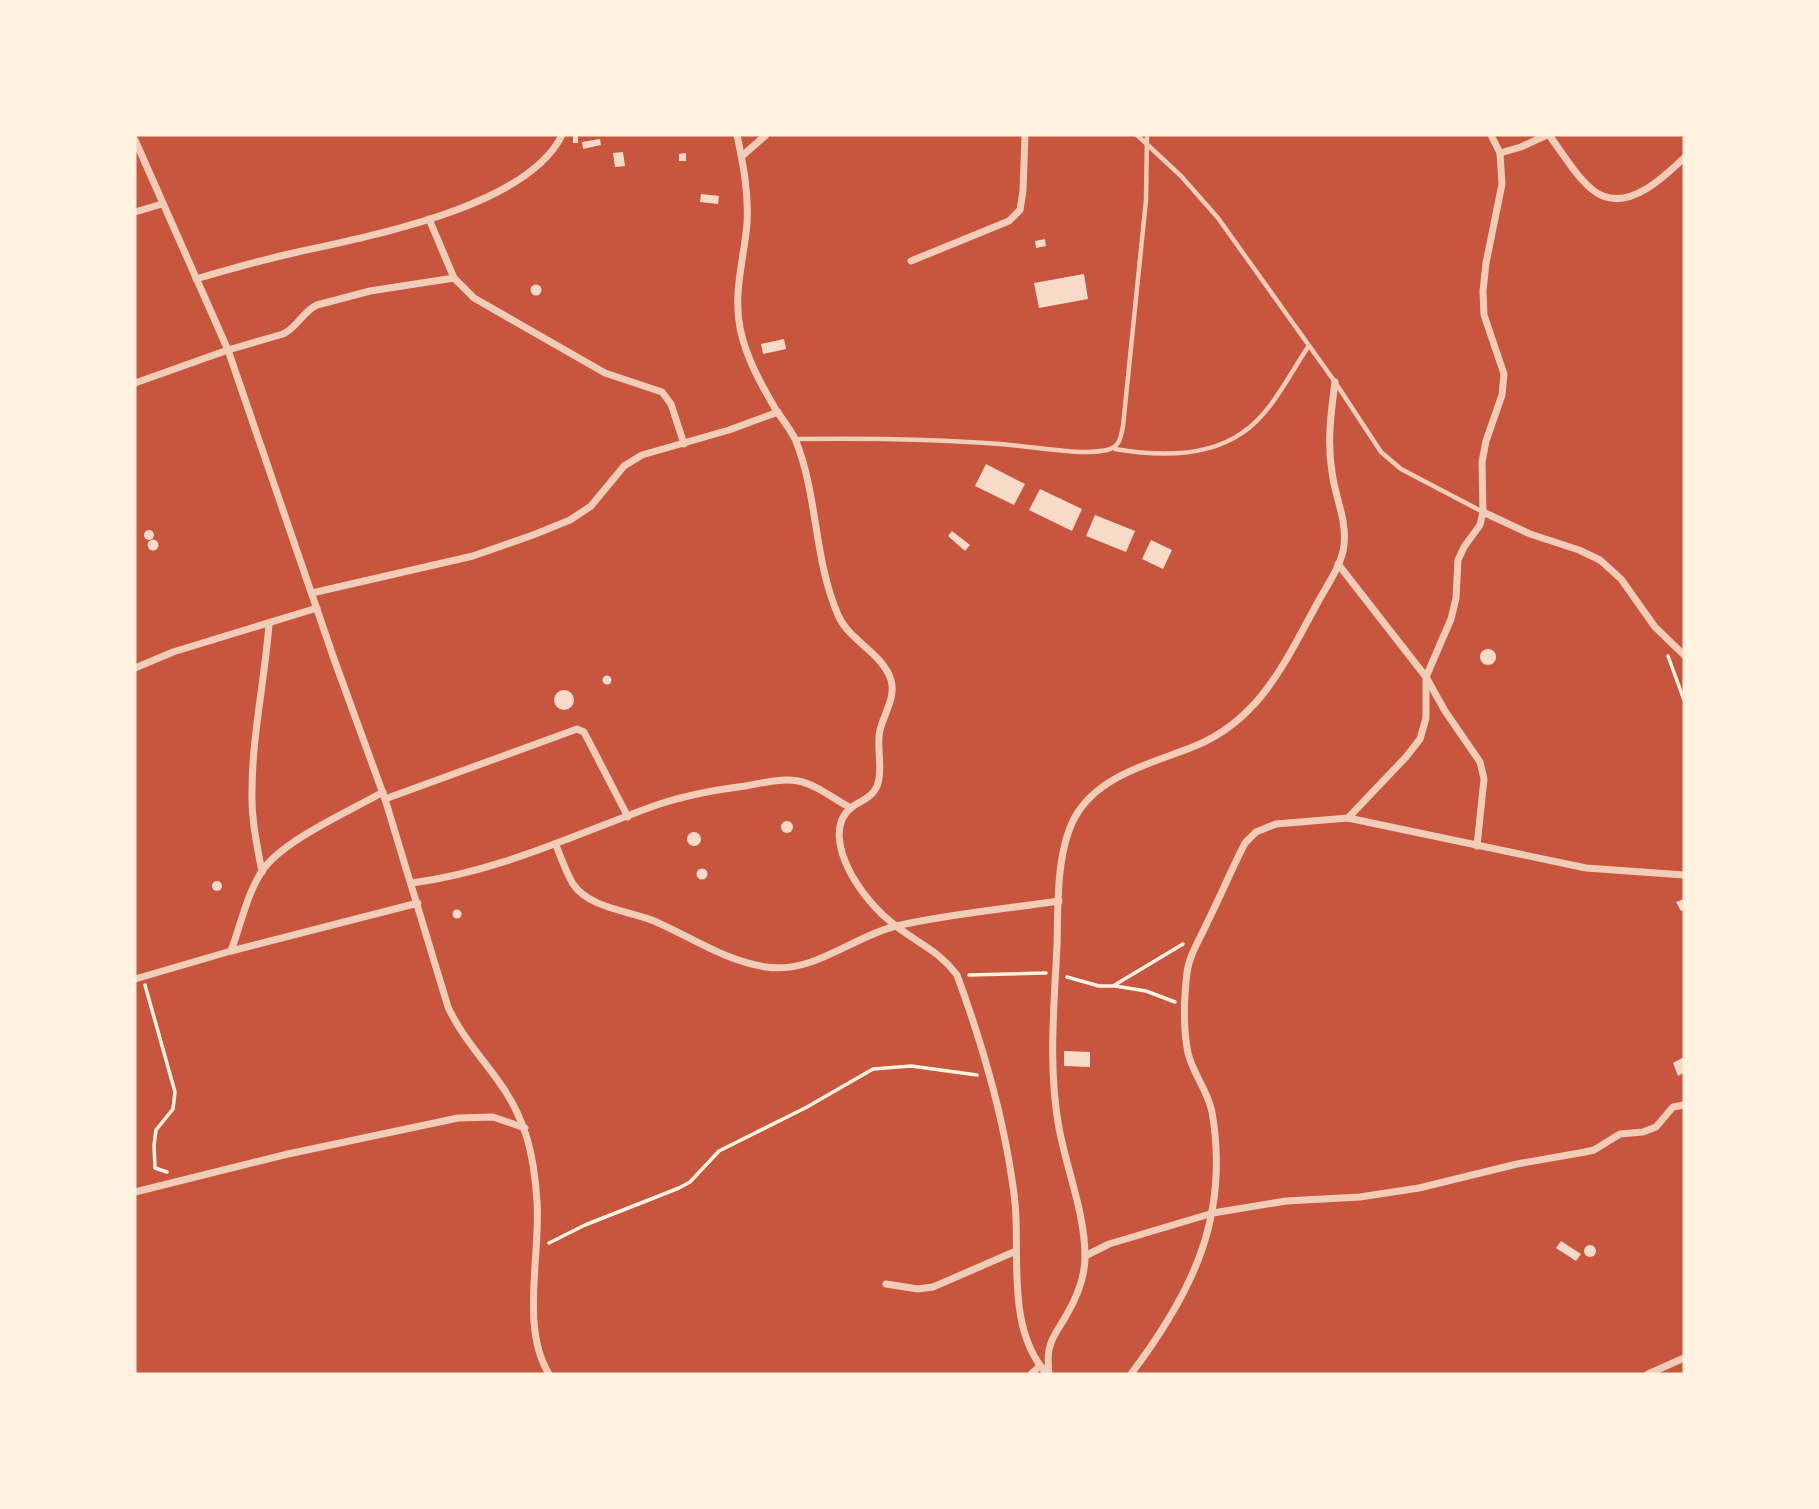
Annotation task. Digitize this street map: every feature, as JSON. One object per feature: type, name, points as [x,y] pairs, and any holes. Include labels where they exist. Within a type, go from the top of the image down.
[{"type":"street","points":[[196,279],[429,219],[514,183],[541,164],[562,135]]},
{"type":"street","points":[[737,135],[748,194],[747,225],[736,297],[747,356],[795,439],[806,472],[830,596],[839,619],[854,638],[878,659],[891,679],[893,692],[879,733],[879,782],[873,793],[850,808],[840,822],[842,853],[849,872],[880,913],[944,958],[957,975],[990,1077],[1009,1162],[1016,1218],[1018,1291],[1025,1331],[1032,1353],[1048,1374]]},
{"type":"street","points":[[742,156],[766,135]]},
{"type":"street","points":[[911,261],[1009,221],[1020,210],[1025,135]]},
{"type":"street","points":[[1348,818],[1420,739],[1426,718],[1426,677],[1451,619],[1456,598],[1458,560],[1480,525],[1483,512],[1482,463],[1486,441],[1502,396],[1504,373],[1484,315],[1483,291],[1502,184],[1500,153],[1491,135]]},
{"type":"street","points":[[1500,153],[1548,135],[1587,184],[1603,196],[1620,198],[1639,193],[1684,158]]},
{"type":"street","points":[[135,140],[229,349],[384,796],[418,903],[436,973],[457,1027],[498,1080],[525,1128],[537,1197],[538,1248],[534,1308],[537,1339],[543,1364],[549,1374]]},
{"type":"street","points":[[135,212],[162,204]]},
{"type":"street","points":[[429,219],[454,278],[474,298],[605,373],[662,391],[671,404],[684,443]]},
{"type":"street","points":[[135,383],[229,349],[291,331],[310,308],[317,305],[394,286],[454,278]]},
{"type":"street","points":[[1048,1374],[1050,1343],[1070,1310],[1078,1290],[1085,1256],[1079,1211],[1059,1127],[1054,1077],[1059,901],[1066,840],[1075,816],[1107,783],[1133,769],[1200,744],[1228,726],[1261,699],[1287,662],[1338,564],[1344,546],[1344,523],[1332,476],[1329,450],[1335,382]]},
{"type":"street","points":[[312,593],[473,556],[545,530],[570,520],[591,506],[624,466],[642,456],[778,412]]},
{"type":"street","points":[[1483,512],[1530,534],[1600,560],[1620,579],[1655,626],[1684,655]]},
{"type":"street","points":[[1338,564],[1426,677],[1445,711],[1480,762],[1484,779],[1477,846]]},
{"type":"street","points":[[135,668],[173,652],[317,608]]},
{"type":"street","points":[[262,872],[253,824],[251,793],[269,624]]},
{"type":"street","points":[[231,951],[253,889],[262,872],[270,860],[300,838],[384,796],[577,729],[584,732],[628,817]]},
{"type":"street","points":[[412,883],[458,876],[556,845],[682,798],[717,790],[800,781],[850,808]]},
{"type":"street","points":[[1131,1374],[1183,1297],[1194,1274],[1213,1213],[1212,1111],[1188,1053],[1185,1008],[1188,969],[1194,950],[1245,843],[1256,832],[1276,824],[1348,818],[1586,868],[1684,875]]},
{"type":"street","points":[[556,845],[574,886],[584,896],[656,922],[744,963],[769,968],[798,965],[822,958],[867,936],[896,926],[1059,901]]},
{"type":"street","points":[[139,978],[231,951],[418,903]]},
{"type":"street","points":[[1085,1256],[1109,1244],[1213,1213],[1286,1201],[1360,1197],[1419,1188],[1517,1164],[1594,1150],[1620,1134],[1643,1132],[1657,1127],[1672,1107],[1684,1105]]},
{"type":"street","points":[[135,1192],[386,1132],[458,1118],[492,1117],[525,1128]]},
{"type":"street","points":[[886,1284],[918,1289],[933,1287],[1016,1251]]},
{"type":"street","points":[[1648,1374],[1684,1358]]},
{"type":"street","points":[[537,1374],[543,1364]]},
{"type":"street","points":[[1031,1374],[1040,1366]]},
{"type":"lane","points":[[1137,135],[1181,176],[1218,218],[1335,382],[1381,452],[1401,469],[1483,512]]},
{"type":"lane","points":[[1114,448],[1120,442],[1123,426],[1146,200],[1147,135]]},
{"type":"lane","points":[[795,439],[887,438],[1091,452],[1114,448],[1144,454],[1178,454],[1214,446],[1242,434],[1264,412],[1308,347]]},
{"type":"path","points":[[1664,648],[1684,700]]},
{"type":"path","points":[[1113,986],[1182,944]]},
{"type":"path","points":[[957,975],[1028,971],[1056,974],[1098,986],[1146,991],[1185,1008]]},
{"type":"path","points":[[139,978],[176,1092],[173,1109],[156,1130],[155,1168],[186,1178]]},
{"type":"path","points":[[538,1248],[585,1225],[679,1188],[690,1182],[719,1151],[807,1107],[873,1069],[911,1066],[990,1077]]},
{"type":"building","points":[[573,135],[578,135],[578,143],[573,143]]},
{"type":"building","points":[[600,139],[601,145],[583,149],[582,142]]},
{"type":"building","points":[[623,152],[625,166],[615,167],[613,153]]},
{"type":"building","points":[[686,153],[686,161],[679,161],[679,154]]},
{"type":"building","points":[[701,194],[719,196],[718,204],[700,202]]},
{"type":"building","points":[[1045,239],[1046,246],[1036,248],[1035,241]]},
{"type":"building","points":[[1084,274],[1088,299],[1039,308],[1034,283]]},
{"type":"building","points":[[536,284],[542,290],[536,296],[530,290]]},
{"type":"building","points":[[784,339],[786,349],[763,354],[761,344]]},
{"type":"building","points":[[986,464],[1025,484],[1014,505],[975,486]]},
{"type":"building","points":[[1040,489],[1082,509],[1072,531],[1029,510]]},
{"type":"building","points":[[1095,515],[1135,531],[1126,552],[1086,536]]},
{"type":"building","points":[[149,530],[153,531],[153,539],[149,540],[145,539],[144,535],[145,531]]},
{"type":"building","points":[[952,531],[970,545],[965,551],[948,536]]},
{"type":"building","points":[[153,540],[157,541],[157,549],[153,550],[149,549],[148,545],[149,541]]},
{"type":"building","points":[[1151,540],[1172,550],[1163,569],[1142,559]]},
{"type":"building","points":[[1488,649],[1494,651],[1494,663],[1488,665],[1482,663],[1480,657],[1482,651]]},
{"type":"building","points":[[607,675],[612,680],[607,685],[602,680]]},
{"type":"building","points":[[564,690],[571,693],[574,700],[571,707],[564,710],[557,707],[554,700],[557,693]]},
{"type":"building","points":[[787,821],[793,827],[787,833],[781,827]]},
{"type":"building","points":[[694,832],[699,834],[699,844],[694,846],[689,844],[687,839],[689,834]]},
{"type":"building","points":[[702,868],[708,874],[702,880],[696,874]]},
{"type":"building","points":[[217,881],[221,882],[221,890],[217,891],[213,890],[212,886],[213,882]]},
{"type":"building","points":[[1684,899],[1684,910],[1681,911],[1676,902]]},
{"type":"building","points":[[457,910],[461,914],[457,918],[453,914]]},
{"type":"building","points":[[1064,1051],[1090,1052],[1090,1067],[1064,1066]]},
{"type":"building","points":[[1684,1057],[1684,1072],[1678,1076],[1673,1063]]},
{"type":"building","points":[[1561,1241],[1581,1254],[1576,1261],[1556,1248]]},
{"type":"building","points":[[1590,1245],[1596,1251],[1590,1257],[1584,1251]]}]
